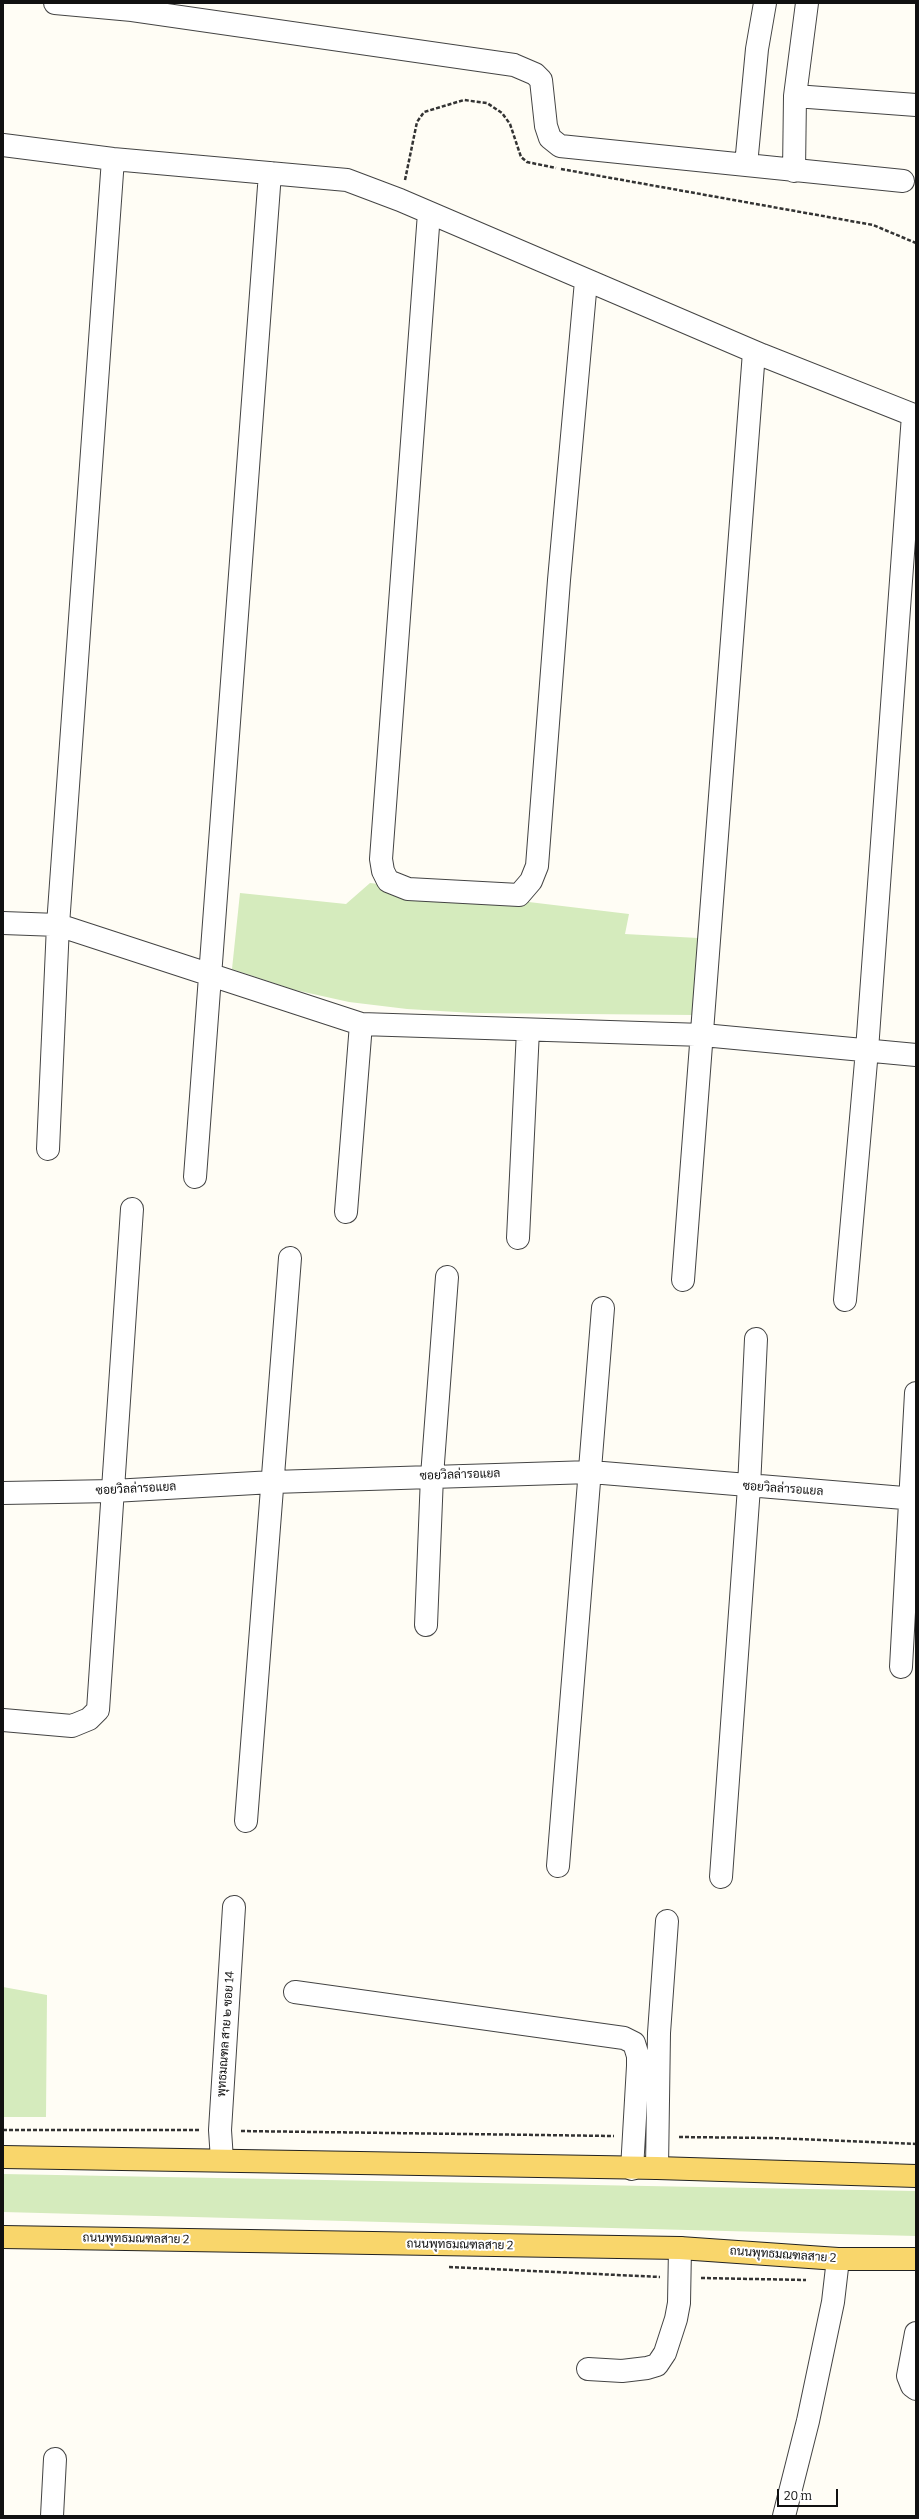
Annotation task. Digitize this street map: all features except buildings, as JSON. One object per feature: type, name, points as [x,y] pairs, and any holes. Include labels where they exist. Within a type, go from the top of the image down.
[{"type":"main road","points":[[3,2157],[632,2169],[657,2168],[916,2176]]},
{"type":"main road","name":"ถนนพุทธมณฑลสาย 2","points":[[3,2237],[680,2248],[838,2270],[916,2259]]},
{"type":"street","points":[[55,3],[132,10],[514,65],[535,74],[541,80],[546,126],[550,138],[560,146],[903,181]]},
{"type":"street","points":[[746,165],[757,49],[764,3]]},
{"type":"street","points":[[794,171],[795,96],[807,3]]},
{"type":"street","points":[[795,96],[916,105]]},
{"type":"street","points":[[3,145],[113,159],[347,180],[429,213],[754,352],[915,415],[867,1050],[845,1300]]},
{"type":"street","points":[[48,1148],[58,925],[113,159]]},
{"type":"street","points":[[195,1177],[270,174]]},
{"type":"street","points":[[429,213],[381,859],[383,871],[388,881],[408,889],[519,895],[531,880],[537,866],[559,580],[586,281]]},
{"type":"street","points":[[683,1280],[703,1035],[754,352]]},
{"type":"street","points":[[3,923],[58,925],[361,1024],[703,1035],[916,1055]]},
{"type":"street","points":[[346,1212],[361,1024]]},
{"type":"street","points":[[518,1238],[528,1030]]},
{"type":"street","points":[[3,1720],[72,1726],[89,1719],[98,1710],[132,1209]]},
{"type":"street","points":[[246,1821],[290,1258]]},
{"type":"street","points":[[426,1626],[432,1476],[447,1277]]},
{"type":"street","points":[[558,1866],[591,1472],[603,1308]]},
{"type":"street","points":[[720,1877],[749,1487],[756,1339]]},
{"type":"street","points":[[901,1667],[912,1499],[916,1393]]},
{"type":"street","name":"ซอยวิลล่ารอแยล","points":[[3,1493],[113,1491],[273,1482],[591,1472],[749,1487],[912,1499]]},
{"type":"street","name":"พุทธมณฑล สาย ๒ ซอย 14","points":[[222,2160],[220,2130],[234,1907]]},
{"type":"street","points":[[657,2168],[659,2033],[667,1921]]},
{"type":"street","points":[[295,1992],[624,2038],[634,2044],[638,2056],[632,2169]]},
{"type":"street","points":[[588,2369],[622,2371],[648,2368],[657,2365],[665,2353],[676,2319],[680,2248]]},
{"type":"street","points":[[784,2516],[808,2421],[838,2270]]},
{"type":"street","points":[[916,2333],[908,2376],[912,2386],[916,2389]]},
{"type":"street","points":[[52,2516],[55,2459]]},
{"type":"path","points":[[3,2130],[220,2130],[634,2136]]},
{"type":"path","points":[[657,2137],[772,2138],[916,2144]]},
{"type":"path","points":[[444,2267],[679,2278],[838,2270]]},
{"type":"green space","points":[[370,883],[629,914],[625,934],[698,938],[694,1015],[473,1013],[407,1009],[349,1002],[295,990],[232,969],[240,893],[346,904]]},
{"type":"green space","points":[[3,1987],[47,1995],[46,2117],[3,2117]]},
{"type":"green space","points":[[3,2174],[916,2191],[916,2236],[3,2212]]}]
